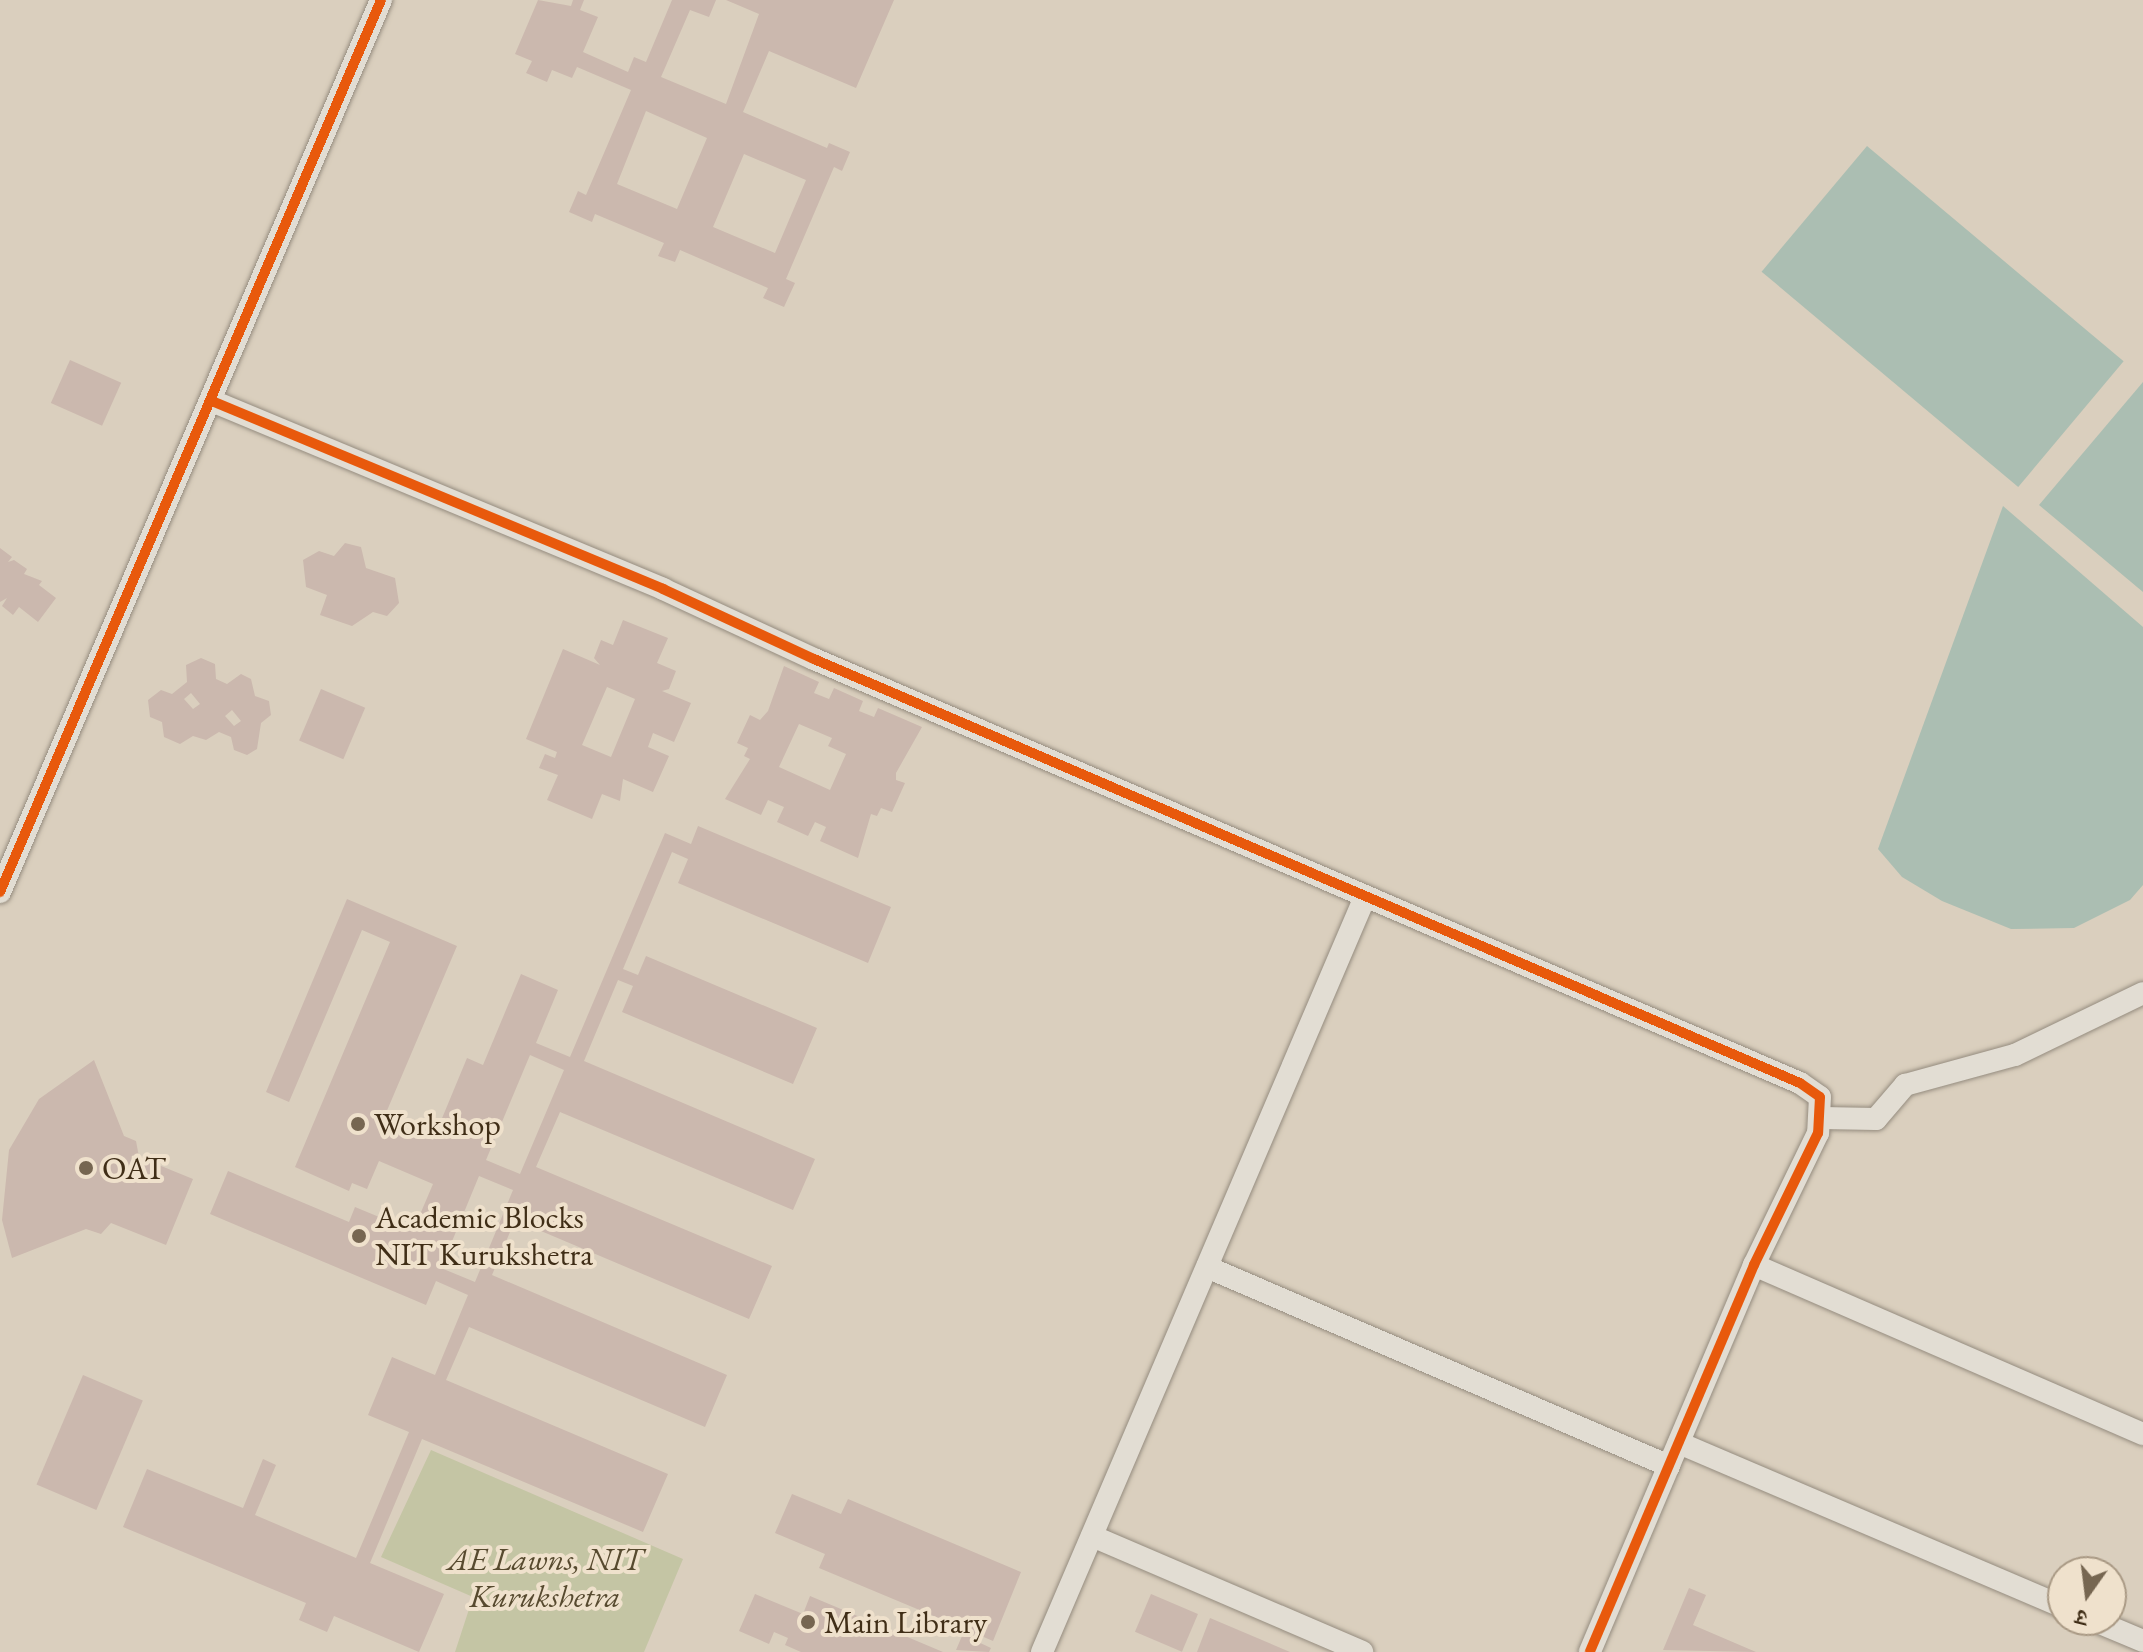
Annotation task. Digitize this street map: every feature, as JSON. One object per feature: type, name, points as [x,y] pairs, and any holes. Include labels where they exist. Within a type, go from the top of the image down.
[{"type":"street","points":[[0,892],[381,0]]},
{"type":"street","points":[[212,401],[663,589],[1365,897],[1800,1083],[1820,1097],[1822,1118],[1754,1265],[1590,1652]]},
{"type":"street","points":[[1042,1652],[1365,897]]},
{"type":"street","points":[[1822,1118],[1867,1121],[1884,1114],[1896,1094],[1914,1081],[2015,1055],[2143,993]]},
{"type":"street","points":[[1754,1265],[2143,1434]]},
{"type":"street","points":[[1207,1267],[1669,1466]]},
{"type":"street","points":[[1679,1443],[2047,1600]]},
{"type":"street","points":[[1092,1536],[1362,1652]]},
{"type":"green space","name":"AE Lawns, NIT Kurukshetra","points":[[431,1450],[683,1559],[644,1652],[455,1652],[473,1597],[381,1557]]},
{"type":"shaded area","points":[[1867,146],[2124,361],[2018,487],[1762,272]]},
{"type":"shaded area","points":[[2143,382],[2143,592],[2039,505]]},
{"type":"shaded area","points":[[2003,506],[2143,627],[2143,885],[2130,900],[2074,928],[2011,929],[1942,901],[1902,877],[1878,849]]},
{"type":"building","points":[[538,0],[571,6],[573,0],[584,0],[580,10],[598,17],[583,52],[628,72],[634,57],[646,62],[672,0],[716,0],[709,17],[690,10],[661,77],[726,104],[759,14],[726,0],[894,0],[856,88],[769,51],[743,112],[827,148],[829,143],[850,152],[842,171],[834,167],[786,279],[795,283],[784,307],[763,298],[768,288],[680,250],[675,262],[658,256],[664,243],[595,214],[592,222],[569,212],[578,191],[586,195],[631,90],[577,67],[572,78],[552,70],[547,82],[526,73],[532,61],[515,54]],"holes":[[[646,111],[707,138],[677,209],[617,184]],[[744,154],[806,180],[775,253],[713,227]]]},
{"type":"building","points":[[70,360],[121,383],[102,426],[51,403]]},
{"type":"building","points":[[345,543],[361,547],[366,568],[395,578],[399,603],[387,616],[373,612],[352,626],[320,615],[327,595],[306,587],[303,560],[319,551],[334,556]]},
{"type":"building","points":[[0,548],[12,557],[8,562],[14,560],[27,569],[24,574],[42,581],[39,585],[56,598],[38,622],[19,607],[13,615],[2,606],[7,598],[0,602]]},
{"type":"building","points":[[623,620],[668,638],[657,663],[676,671],[669,689],[662,691],[691,703],[674,742],[653,733],[648,747],[669,756],[653,792],[623,779],[620,801],[602,794],[592,819],[547,800],[558,775],[539,768],[545,754],[555,758],[557,752],[526,739],[563,649],[600,665],[594,658],[601,640],[613,645]],"holes":[[[607,687],[635,699],[611,757],[582,745]]]},
{"type":"building","points":[[201,658],[215,664],[216,679],[227,684],[241,674],[251,679],[255,696],[269,701],[271,715],[261,723],[257,749],[247,755],[234,750],[231,737],[219,732],[206,740],[193,736],[180,744],[164,737],[162,722],[150,717],[148,700],[161,690],[172,694],[187,682],[186,665]],"holes":[[[191,693],[200,704],[193,709],[184,699]],[[232,710],[241,721],[234,726],[225,716]]]},
{"type":"building","points":[[784,666],[819,682],[814,693],[829,699],[834,688],[863,701],[859,711],[874,717],[878,708],[922,727],[896,773],[896,780],[905,783],[892,812],[881,808],[877,816],[871,814],[858,858],[820,841],[826,827],[815,822],[808,836],[777,822],[784,807],[768,800],[761,815],[725,799],[750,759],[744,756],[748,748],[737,743],[750,715],[760,720],[768,711]],"holes":[[[799,724],[832,738],[828,746],[846,754],[830,790],[779,767]]]},
{"type":"building","points":[[321,689],[365,708],[343,759],[299,741]]},
{"type":"building","name":"Academic Blocks NIT Kurukshetra","points":[[698,826],[891,907],[868,963],[678,883],[688,859],[672,852],[623,969],[638,975],[646,956],[817,1028],[793,1084],[622,1012],[633,986],[618,980],[584,1061],[815,1159],[793,1210],[560,1112],[536,1167],[772,1266],[749,1319],[515,1220],[492,1275],[727,1375],[705,1427],[469,1327],[446,1380],[668,1474],[643,1532],[422,1439],[370,1563],[444,1594],[419,1652],[334,1616],[327,1632],[299,1620],[306,1603],[123,1527],[147,1469],[243,1508],[263,1459],[276,1465],[255,1515],[356,1558],[409,1432],[368,1415],[392,1357],[435,1375],[468,1295],[436,1281],[426,1305],[210,1214],[228,1171],[349,1222],[355,1207],[413,1231],[433,1184],[379,1161],[367,1189],[352,1183],[349,1191],[295,1167],[390,942],[362,930],[289,1102],[266,1092],[347,899],[457,946],[383,1120],[433,1140],[467,1058],[483,1065],[521,974],[558,990],[536,1043],[570,1057],[665,833],[691,844]],"holes":[[[530,1055],[564,1070],[520,1174],[486,1160]],[[479,1176],[513,1190],[475,1282],[441,1268]]]},
{"type":"building","name":"OAT","points":[[94,1060],[124,1136],[136,1141],[139,1157],[193,1179],[166,1245],[111,1223],[101,1234],[86,1229],[12,1258],[2,1220],[9,1150],[39,1099]]},
{"type":"building","points":[[83,1375],[143,1400],[96,1510],[37,1485]]},
{"type":"building","points":[[792,1494],[841,1514],[848,1499],[1021,1572],[993,1641],[979,1635],[976,1641],[991,1648],[989,1652],[956,1650],[965,1629],[819,1568],[825,1554],[775,1533]]},
{"type":"building","points":[[1689,1588],[1706,1595],[1693,1625],[1756,1652],[1663,1650]]},
{"type":"building","name":"Main Library","points":[[755,1594],[803,1614],[810,1596],[943,1652],[801,1652],[785,1645],[788,1638],[774,1632],[769,1644],[739,1631]]},
{"type":"building","points":[[1151,1594],[1198,1614],[1182,1652],[1135,1632]]},
{"type":"building","points":[[1210,1618],[1290,1652],[1197,1652]]},
{"type":"cycle path","points":[[0,892],[381,0]]},
{"type":"cycle path","points":[[212,401],[663,589],[814,659],[1800,1083],[1820,1097],[1818,1133],[1754,1265],[1590,1652]]},
{"type":"place","name":"Workshop","points":[[358,1124]]},
{"type":"place","name":"OAT","points":[[86,1168]]},
{"type":"place","name":"Academic Blocks NIT Kurukshetra","points":[[359,1236]]},
{"type":"place","name":"Main Library","points":[[808,1622]]}]
